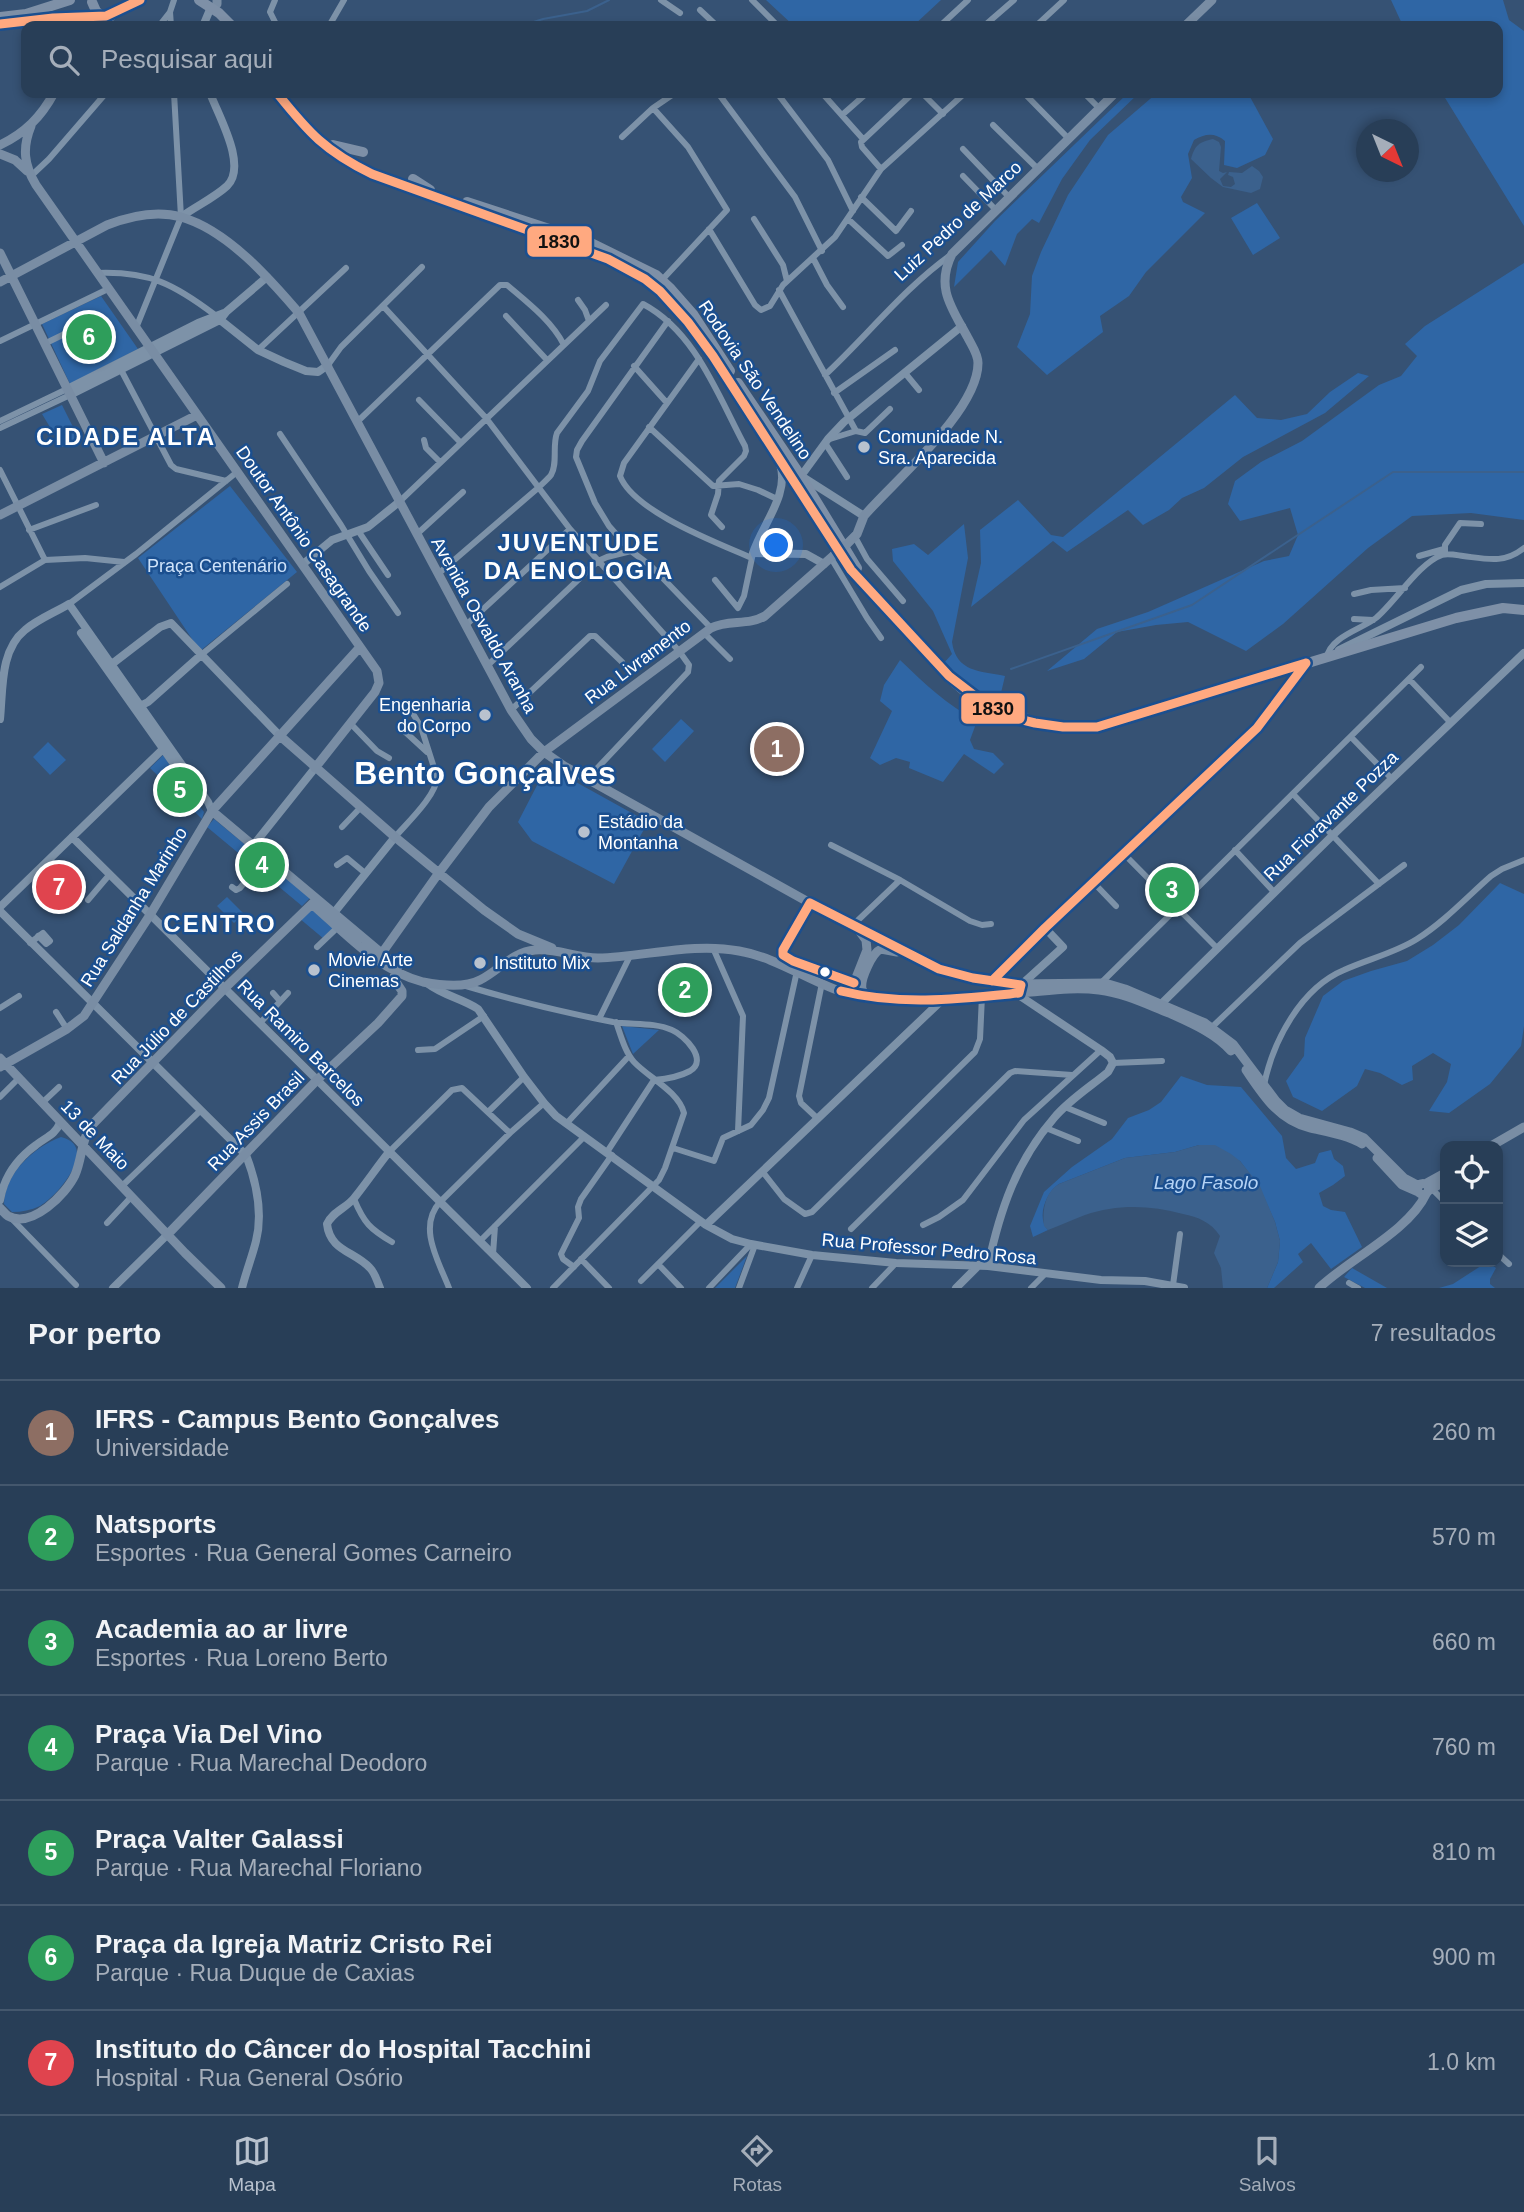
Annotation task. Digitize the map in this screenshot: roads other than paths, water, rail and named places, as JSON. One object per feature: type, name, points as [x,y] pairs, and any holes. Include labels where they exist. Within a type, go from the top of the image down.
[{"type":"highway","points":[[0,17],[42,10],[70,0]]},
{"type":"highway","points":[[115,13],[119,0]]},
{"type":"highway","points":[[92,1],[85,21],[101,21],[140,0]]},
{"type":"highway","points":[[199,0],[214,3],[235,21]]},
{"type":"highway","points":[[92,1],[101,21]]},
{"type":"highway","points":[[214,3],[228,21]]},
{"type":"highway","points":[[0,24],[21,23]]},
{"type":"highway","points":[[281,98],[305,128],[372,174],[608,259],[629,269],[659,290],[693,330],[778,456],[798,480]]},
{"type":"highway","points":[[287,98],[332,148],[349,172]]},
{"type":"highway","points":[[332,148],[363,152]]},
{"type":"highway","name":"Rodovia São Vendelino","points":[[332,148],[372,169],[413,182],[429,193],[589,242],[634,263],[662,280],[699,323],[867,587],[948,677],[991,708],[1012,718],[1070,728],[1097,727],[1456,618],[1503,608],[1524,610]]},
{"type":"highway","points":[[404,195],[429,193]]},
{"type":"main road","points":[[1190,21],[1212,0]]},
{"type":"main road","points":[[0,145],[31,126],[51,98]]},
{"type":"main road","name":"Luiz Pedro de Marco","points":[[952,254],[1110,98]]},
{"type":"main road","points":[[30,174],[24,153],[31,126]]},
{"type":"main road","points":[[0,153],[15,160],[30,174]]},
{"type":"main road","name":"Doutor Antônio Casagrande","points":[[30,174],[151,351],[377,671],[379,683],[351,724]]},
{"type":"main road","name":"Avenida Osvaldo Aranha","points":[[0,282],[125,218],[154,214],[181,217],[222,239],[267,277],[299,313],[511,710],[524,731],[544,752],[587,779],[810,903],[906,953],[939,969],[1020,989]]},
{"type":"main road","points":[[0,253],[104,463]]},
{"type":"main road","name":"Rua Livramento","points":[[379,957],[482,815],[544,752],[708,630],[720,624],[759,619],[855,537],[864,516],[948,428],[961,409],[978,363],[944,285],[945,269],[952,254]]},
{"type":"main road","points":[[0,515],[197,415]]},
{"type":"main road","name":"Rua Saldanha Marinho","points":[[2,1063],[67,1029],[84,1016],[150,915],[209,809],[360,647]]},
{"type":"main road","points":[[315,768],[351,724]]},
{"type":"main road","points":[[279,735],[438,874],[500,922],[523,937],[563,952]]},
{"type":"main road","points":[[209,809],[314,902],[338,927],[395,968],[425,982],[461,985],[479,981],[519,954],[539,950],[593,958],[713,948],[740,951],[781,963],[841,992],[869,998],[941,1001],[1020,989],[1101,983],[1125,989],[1210,1029],[1239,1059],[1276,1110],[1294,1122],[1363,1144],[1402,1185],[1424,1190],[1440,1183]]},
{"type":"main road","points":[[314,902],[333,914],[379,957]]},
{"type":"main road","name":"Rua Júlio de Castilhos","points":[[71,1134],[79,1134],[90,1127],[224,989],[314,902]]},
{"type":"main road","points":[[841,992],[854,983],[867,950],[866,940],[855,925]]},
{"type":"main road","points":[[519,954],[524,947],[523,937]]},
{"type":"main road","points":[[869,998],[863,992],[862,986],[874,952],[881,949],[906,953]]},
{"type":"main road","name":"Rua Assis Brasil","points":[[168,1234],[402,996],[402,991],[395,981],[395,968]]},
{"type":"main road","points":[[973,978],[980,986],[982,996]]},
{"type":"main road","points":[[1020,989],[1100,990],[1159,1006]]},
{"type":"main road","name":"13 de Maio","points":[[2,1063],[185,1253],[222,1287]]},
{"type":"main road","name":"Rua Júlio de Castilhos","points":[[3,1213],[15,1218],[31,1216],[52,1204],[66,1190],[75,1175],[90,1127]]},
{"type":"main road","points":[[1503,1141],[1524,1127]]},
{"type":"main road","points":[[1503,1143],[1524,1133]]},
{"type":"main road","points":[[1319,1288],[1330,1277],[1395,1231],[1422,1202],[1424,1190],[1440,1177]]},
{"type":"street","points":[[274,21],[270,12],[275,0]]},
{"type":"street","points":[[332,21],[344,0]]},
{"type":"street","points":[[662,0],[680,13]]},
{"type":"street","points":[[752,0],[773,21]]},
{"type":"street","points":[[945,21],[968,0]]},
{"type":"street","points":[[990,21],[1014,0]]},
{"type":"street","points":[[1041,21],[1064,0]]},
{"type":"street","points":[[205,21],[214,3]]},
{"type":"street","points":[[162,21],[172,6]]},
{"type":"street","points":[[700,10],[712,21]]},
{"type":"street","points":[[30,174],[49,159],[102,98]]},
{"type":"street","points":[[136,328],[181,217],[174,98]]},
{"type":"street","points":[[181,217],[225,188],[233,178],[230,144],[212,98]]},
{"type":"street","points":[[622,137],[653,107],[667,98]]},
{"type":"street","points":[[723,98],[795,197],[822,251]]},
{"type":"street","points":[[781,98],[828,160],[853,211]]},
{"type":"street","points":[[827,98],[863,139]]},
{"type":"street","points":[[842,115],[861,98]]},
{"type":"street","points":[[881,169],[862,147],[863,139],[908,98]]},
{"type":"street","points":[[927,98],[943,114]]},
{"type":"street","points":[[709,229],[757,308],[761,310],[770,306],[787,281],[822,251],[848,219],[881,169],[960,98]]},
{"type":"street","points":[[1029,98],[1068,138]]},
{"type":"street","points":[[1089,98],[1099,108]]},
{"type":"street","points":[[653,107],[688,147],[727,208],[727,212],[662,280]]},
{"type":"street","points":[[993,125],[1037,168]]},
{"type":"street","points":[[963,149],[1008,196]]},
{"type":"street","points":[[963,176],[995,209]]},
{"type":"street","points":[[861,197],[893,230],[897,230],[911,211]]},
{"type":"street","points":[[754,219],[783,265],[787,281]]},
{"type":"street","points":[[848,219],[888,256],[902,246]]},
{"type":"street","name":"Luiz Pedro de Marco","points":[[825,375],[912,286],[952,254]]},
{"type":"street","points":[[813,258],[827,285],[843,307]]},
{"type":"street","points":[[97,273],[139,274],[156,280],[185,293],[220,316],[258,350],[306,370],[318,372],[328,365],[341,347],[422,267]]},
{"type":"street","points":[[258,350],[346,268]]},
{"type":"street","points":[[0,428],[220,316],[267,277]]},
{"type":"street","points":[[357,422],[427,352],[502,284],[508,285],[532,307],[558,334],[564,345]]},
{"type":"street","points":[[0,341],[108,289]]},
{"type":"street","points":[[779,290],[856,430]]},
{"type":"street","points":[[578,300],[589,321]]},
{"type":"street","points":[[438,574],[538,488],[553,471],[554,441],[557,433],[588,391],[605,352],[640,306],[645,304],[684,336],[746,449],[744,456],[720,479],[711,515],[722,527]]},
{"type":"street","points":[[303,564],[332,540],[368,527],[399,502],[606,305]]},
{"type":"street","points":[[383,306],[486,418],[570,529],[689,665],[688,673],[587,779]]},
{"type":"street","points":[[506,316],[547,360]]},
{"type":"street","points":[[668,321],[582,441],[576,454],[600,512],[631,551],[651,566],[708,630],[730,659]]},
{"type":"street","points":[[44,344],[89,322]]},
{"type":"street","points":[[778,497],[786,487],[798,480],[827,441],[850,418],[962,326]]},
{"type":"street","points":[[834,393],[895,350]]},
{"type":"street","points":[[699,359],[622,467],[620,476],[626,486],[638,500],[710,540],[753,555],[806,554],[830,559],[881,638]]},
{"type":"street","points":[[706,372],[716,362]]},
{"type":"street","points":[[119,366],[166,460],[176,469],[226,481]]},
{"type":"street","points":[[634,366],[667,403]]},
{"type":"street","points":[[905,373],[919,390]]},
{"type":"street","points":[[0,421],[68,392]]},
{"type":"street","points":[[419,400],[460,442]]},
{"type":"street","points":[[827,441],[856,430],[865,433],[890,410]]},
{"type":"street","points":[[649,427],[711,484],[739,484],[778,497]]},
{"type":"street","points":[[280,434],[398,613]]},
{"type":"street","points":[[424,440],[426,448],[440,462]]},
{"type":"street","points":[[827,441],[847,477]]},
{"type":"street","points":[[715,580],[738,608],[744,596],[753,555],[778,497],[783,477],[778,456]]},
{"type":"street","points":[[0,470],[45,561]]},
{"type":"street","points":[[0,719],[8,649],[16,638],[27,628],[67,606],[237,472]]},
{"type":"street","points":[[798,480],[864,516]]},
{"type":"street","points":[[417,534],[463,492]]},
{"type":"street","points":[[29,530],[96,505]]},
{"type":"street","points":[[1327,657],[1334,644],[1373,620],[1431,561],[1444,552],[1460,523],[1481,524]]},
{"type":"street","points":[[466,625],[570,529]]},
{"type":"street","points":[[359,532],[388,575]]},
{"type":"street","points":[[855,537],[873,566],[903,601]]},
{"type":"street","points":[[1419,556],[1444,552],[1509,559],[1524,548]]},
{"type":"street","points":[[487,666],[598,561],[607,556],[631,551]]},
{"type":"street","points":[[0,587],[45,561],[85,558],[124,562]]},
{"type":"street","points":[[1327,657],[1461,590],[1486,584],[1524,583]]},
{"type":"street","points":[[140,706],[287,584]]},
{"type":"street","points":[[1354,594],[1405,588]]},
{"type":"street","points":[[67,606],[127,700],[208,802],[209,809]]},
{"type":"street","points":[[1354,619],[1373,620]]},
{"type":"street","points":[[108,667],[160,627],[168,623],[174,625],[279,735]]},
{"type":"street","points":[[511,710],[590,636],[595,636],[622,662]]},
{"type":"street","name":"Rua Fioravante Pozza","points":[[1159,1006],[1524,653]]},
{"type":"street","points":[[992,981],[1257,728],[1306,663]]},
{"type":"street","points":[[108,667],[140,706],[165,747]]},
{"type":"street","points":[[1101,983],[1421,667]]},
{"type":"street","points":[[1409,679],[1450,722]]},
{"type":"street","points":[[127,700],[140,706]]},
{"type":"street","points":[[333,914],[437,783],[421,727],[412,712]]},
{"type":"street","points":[[351,724],[377,751],[389,758]]},
{"type":"street","points":[[402,729],[429,754]]},
{"type":"street","points":[[1351,737],[1392,779]]},
{"type":"street","points":[[165,747],[0,909],[30,943],[246,1155],[254,1175],[259,1224],[242,1288]]},
{"type":"street","points":[[253,847],[315,768]]},
{"type":"street","points":[[1293,793],[1379,884]]},
{"type":"street","points":[[342,827],[361,807]]},
{"type":"street","name":"Rua Ramiro Barcelos","points":[[72,837],[527,1288]]},
{"type":"street","points":[[831,845],[970,920],[982,925],[991,924]]},
{"type":"street","points":[[1235,850],[1274,892]]},
{"type":"street","points":[[1124,853],[1217,948]]},
{"type":"street","points":[[232,887],[236,890],[240,888],[265,858]]},
{"type":"street","points":[[337,865],[347,858],[365,873]]},
{"type":"street","points":[[1262,1088],[1276,1047],[1312,991],[1333,975],[1399,949],[1419,938],[1491,876],[1524,860]]},
{"type":"street","points":[[1210,1029],[1300,943],[1404,865]]},
{"type":"street","points":[[88,900],[110,874]]},
{"type":"street","points":[[855,925],[900,880]]},
{"type":"street","points":[[1093,882],[1116,906]]},
{"type":"street","points":[[317,947],[338,927]]},
{"type":"street","points":[[1045,928],[1063,947],[1020,989],[1021,997],[1101,1050],[1113,1063]]},
{"type":"street","points":[[30,943],[38,936]]},
{"type":"street","points":[[713,948],[743,1016],[738,1131]]},
{"type":"street","points":[[599,1019],[630,956]]},
{"type":"street","points":[[673,1148],[714,1161],[720,1142],[727,1135],[754,1121],[769,1098],[797,971]]},
{"type":"street","points":[[484,991],[481,986],[486,976]]},
{"type":"street","points":[[418,1050],[435,1049],[484,1016],[474,1007],[441,993],[425,982]]},
{"type":"street","points":[[817,1118],[801,1103],[799,1096],[822,983]]},
{"type":"street","points":[[461,985],[599,1019],[668,1028],[682,1035],[691,1046],[696,1066],[670,1078],[654,1080]]},
{"type":"street","points":[[273,993],[280,1001]]},
{"type":"street","points":[[260,1023],[288,993]]},
{"type":"street","points":[[0,1008],[19,996]]},
{"type":"street","points":[[760,1174],[791,1205],[805,1214],[812,1212],[975,1052],[980,1039],[982,996]]},
{"type":"street","points":[[924,1001],[928,1010],[925,1016]]},
{"type":"street","points":[[641,1281],[760,1174],[941,1001]]},
{"type":"street","points":[[55,1012],[67,1029]]},
{"type":"street","name":"Rua Professor Pedro Rosa","points":[[484,1016],[524,1077],[544,1103],[566,1124],[654,1185],[703,1223],[732,1239],[812,1255],[896,1263],[984,1265],[1101,1280],[1145,1281],[1184,1288]]},
{"type":"street","points":[[553,1288],[661,1176],[673,1148],[684,1109],[629,1056],[616,1022]]},
{"type":"street","points":[[923,1225],[963,1200],[1024,1120],[1101,1050]]},
{"type":"street","points":[[566,1124],[629,1056]]},
{"type":"street","points":[[1113,1063],[1162,1060]]},
{"type":"street","points":[[956,1288],[984,1265],[1010,1188],[1046,1128],[1065,1107],[1108,1072],[1113,1063]]},
{"type":"street","points":[[851,1228],[1010,1073],[1015,1071],[1072,1075]]},
{"type":"street","points":[[488,1112],[524,1077]]},
{"type":"street","points":[[0,1097],[19,1078]]},
{"type":"street","points":[[574,1267],[563,1259],[561,1254],[579,1218],[578,1207],[581,1199],[654,1080]]},
{"type":"street","points":[[42,1102],[59,1087]]},
{"type":"street","points":[[380,1288],[370,1268],[335,1244],[328,1232],[329,1220],[354,1199],[389,1152],[457,1087],[462,1088],[510,1133]]},
{"type":"street","points":[[449,1288],[432,1245],[429,1224],[431,1214],[510,1133],[544,1103]]},
{"type":"street","points":[[1065,1107],[1104,1123]]},
{"type":"street","points":[[122,1186],[201,1110]]},
{"type":"street","points":[[0,1200],[14,1167],[34,1146],[55,1132],[61,1123]]},
{"type":"street","points":[[1046,1128],[1078,1141]]},
{"type":"street","points":[[480,1241],[584,1137]]},
{"type":"street","points":[[1424,1190],[1440,1199]]},
{"type":"street","points":[[107,1223],[132,1196]]},
{"type":"street","points":[[354,1199],[365,1223],[392,1241]]},
{"type":"street","points":[[3,1213],[76,1285]]},
{"type":"street","points":[[493,1254],[495,1226]]},
{"type":"street","name":"Rua Assis Brasil","points":[[113,1288],[168,1234]]},
{"type":"street","points":[[1174,1285],[1180,1234]]},
{"type":"street","points":[[709,1288],[753,1245]]},
{"type":"street","points":[[739,1288],[753,1245]]},
{"type":"street","points":[[797,1288],[812,1255]]},
{"type":"street","points":[[581,1259],[609,1288]]},
{"type":"street","points":[[1503,1259],[1508,1264]]},
{"type":"street","points":[[872,1288],[896,1263]]},
{"type":"street","points":[[658,1264],[681,1288]]},
{"type":"street","points":[[1031,1288],[1045,1274]]},
{"type":"street","points":[[1093,1288],[1101,1280]]},
{"type":"street","points":[[1349,1283],[1358,1288]]},
{"type":"water","points":[[1213,139],[1219,142],[1221,147],[1219,171],[1227,172],[1220,179],[1223,186],[1231,187],[1235,184],[1233,177],[1228,175],[1229,172],[1242,173],[1252,166],[1263,177],[1260,189],[1251,193],[1223,187],[1191,159],[1198,145]]},
{"type":"water","name":"Lago Fasolo","points":[[1199,1145],[1215,1145],[1231,1154],[1260,1186],[1280,1241],[1278,1262],[1267,1288],[1223,1288],[1221,1268],[1214,1253],[1220,1236],[1208,1224],[1189,1215],[1158,1209],[1121,1207],[1097,1211],[1048,1230],[1044,1226],[1045,1202],[1050,1192],[1059,1184],[1125,1158],[1175,1152]]},
{"type":"waterway","points":[[537,21],[587,11],[609,0]]},
{"type":"waterway","points":[[1011,669],[1192,605],[1393,472],[1524,472]]},
{"type":"place","name":"Praça da Igreja Matriz Cristo Rei","points":[[89,337]]},
{"type":"place","name":"Comunidade N. Sra. Aparecida","points":[[864,447]]},
{"type":"place","name":"Engenharia do Corpo","points":[[485,715]]},
{"type":"place","name":"IFRS - Campus Bento Gonçalves","points":[[777,749]]},
{"type":"place","name":"Praça Valter Galassi","points":[[180,790]]},
{"type":"place","name":"Estádio da Montanha","points":[[584,832]]},
{"type":"place","name":"Praça Via Del Vino","points":[[262,865]]},
{"type":"place","name":"Instituto do Câncer do Hospital Tacchini","points":[[59,887]]},
{"type":"place","name":"Academia ao ar livre","points":[[1172,890]]},
{"type":"place","name":"Instituto Mix","points":[[480,963]]},
{"type":"place","name":"Movie Arte Cinemas","points":[[314,970]]},
{"type":"place","name":"Natsports","points":[[685,990]]},
{"type":"district","name":"CIDADE ALTA","points":[[126,436]]},
{"type":"district","name":"JUVENTUDE DA ENOLOGIA","points":[[579,556]]},
{"type":"district","name":"Bento Gonçalves","points":[[485,773]]},
{"type":"district","name":"CENTRO","points":[[220,923]]},
{"type":"park label","name":"Praça Centenário","points":[[217,566]]}]
